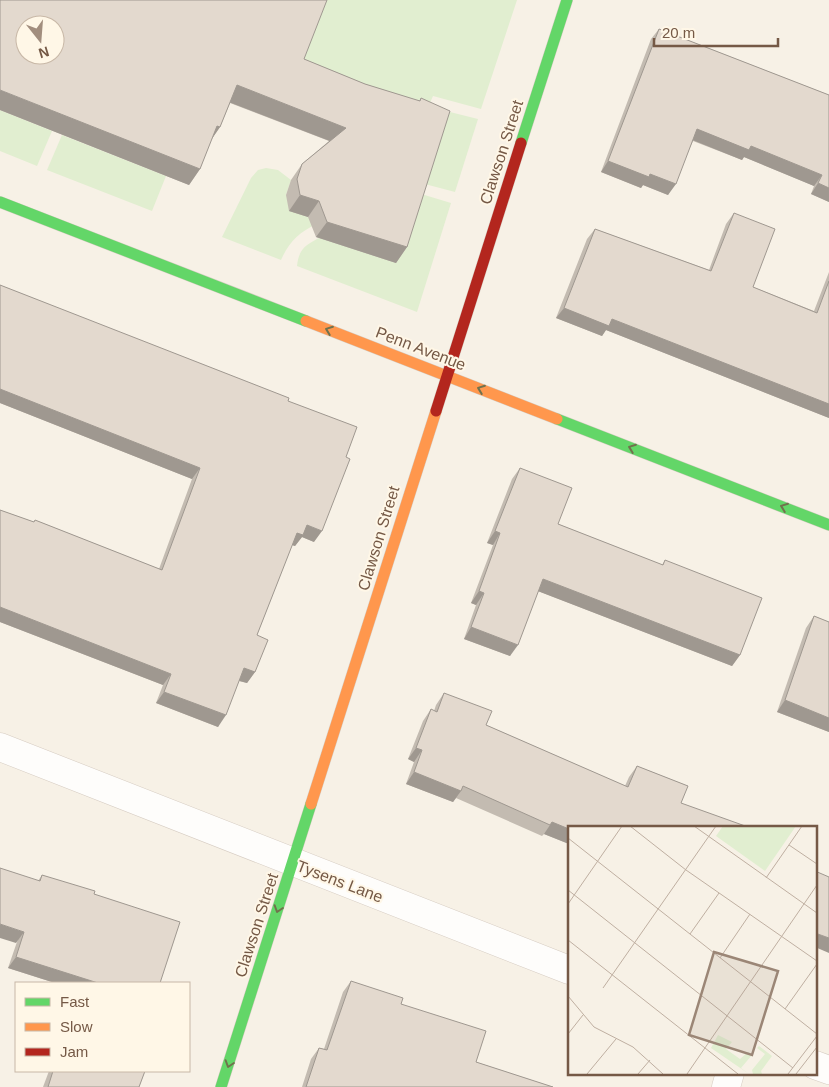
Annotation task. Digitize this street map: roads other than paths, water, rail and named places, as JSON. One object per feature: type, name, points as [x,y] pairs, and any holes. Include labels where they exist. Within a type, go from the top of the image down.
[{"type":"street","name":"Clawson Street","points":[[221,1087],[566,0]]},
{"type":"street","name":"Penn Avenue","points":[[0,202],[829,525]]},
{"type":"street","name":"Tysens Lane","points":[[0,747],[568,970]]},
{"type":"street","points":[[816,1065],[829,1070]]},
{"type":"street","points":[[726,1087],[730,1074]]}]
